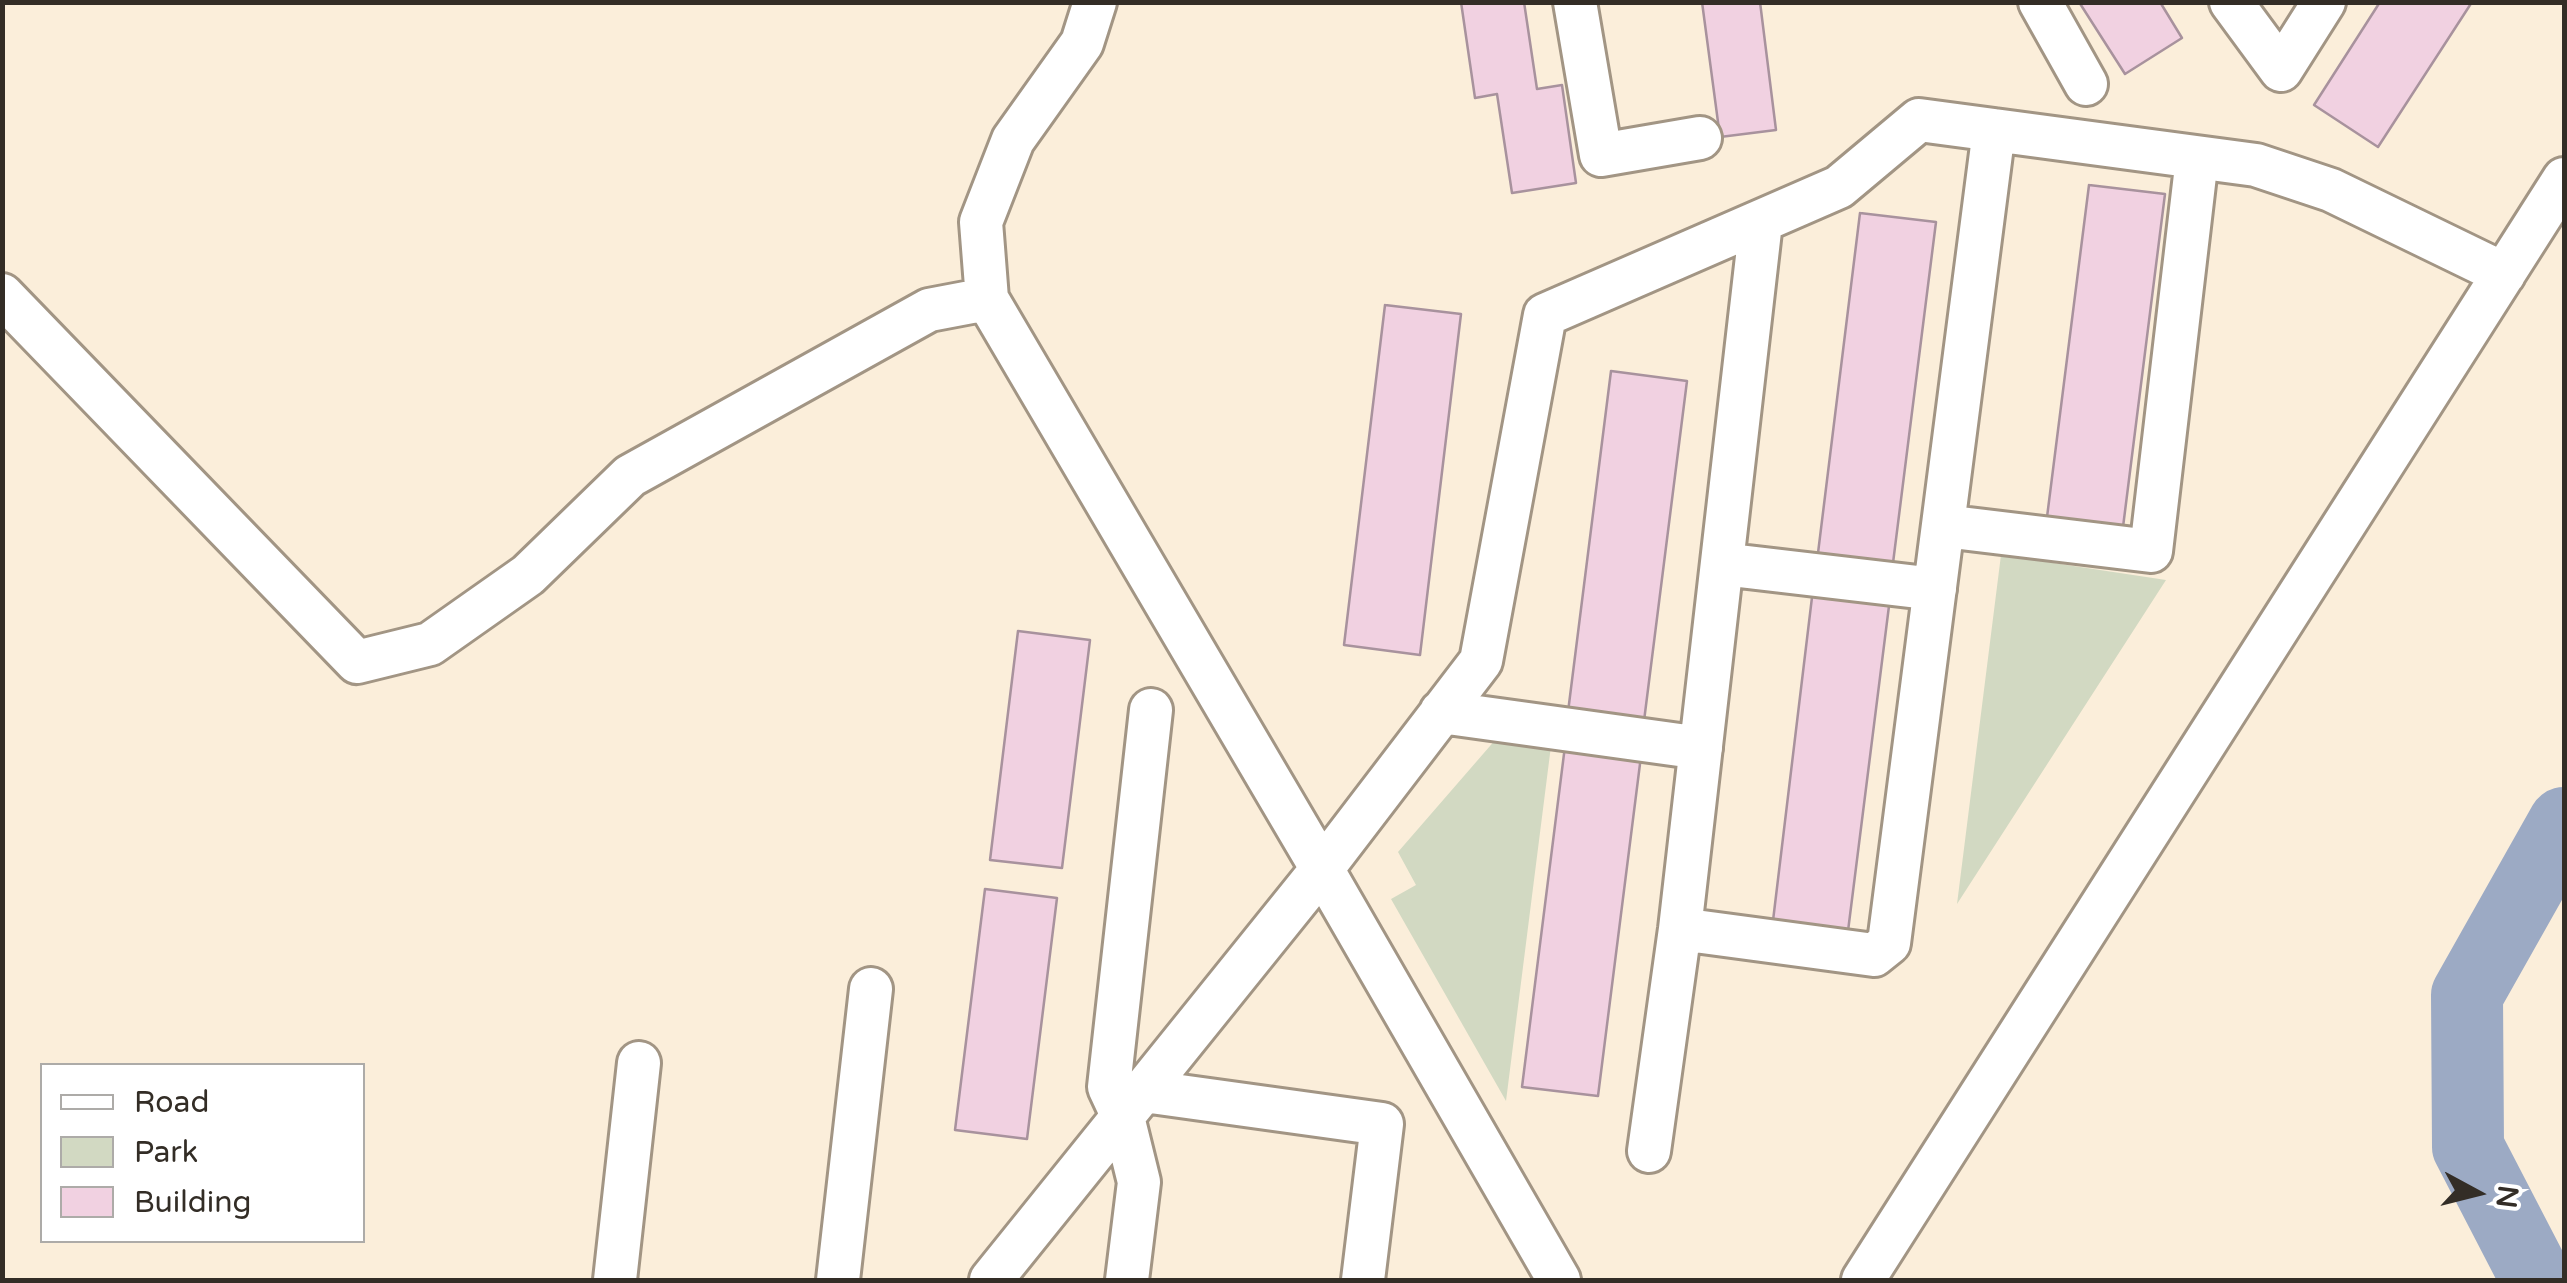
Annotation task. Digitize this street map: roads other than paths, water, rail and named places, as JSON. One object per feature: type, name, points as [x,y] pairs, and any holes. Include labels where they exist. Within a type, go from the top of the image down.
[{"type":"street","points":[[1095,2],[1082,44],[1013,140],[981,222],[987,299],[1559,1280]]},
{"type":"street","points":[[1575,2],[1601,155],[1700,138]]},
{"type":"street","points":[[2040,2],[2086,84]]},
{"type":"street","points":[[2231,2],[2281,70],[2324,2]]},
{"type":"street","points":[[991,1280],[1322,869],[1481,660],[1545,315],[1839,188],[1919,120],[2256,165],[2331,190],[2504,274]]},
{"type":"street","points":[[1680,930],[1874,955],[1889,943],[1994,130]]},
{"type":"street","points":[[1944,526],[2150,551],[2198,158]]},
{"type":"street","points":[[1863,1280],[2564,180]]},
{"type":"street","points":[[1649,1151],[1680,930],[1760,222]]},
{"type":"street","points":[[2,295],[358,662],[430,644],[528,574],[630,476],[929,310],[987,299]]},
{"type":"street","points":[[1722,564],[1936,588]]},
{"type":"street","points":[[1151,710],[1108,1087],[1134,1104],[1382,1124],[1363,1280]]},
{"type":"street","points":[[1442,712],[1701,748]]},
{"type":"street","points":[[838,1280],[871,989]]},
{"type":"street","points":[[615,1280],[640,1063]]},
{"type":"street","points":[[1128,1280],[1139,1182],[1134,1104]]},
{"type":"waterway","points":[[2537,1280],[2468,1147],[2467,995],[2564,823]]}]
